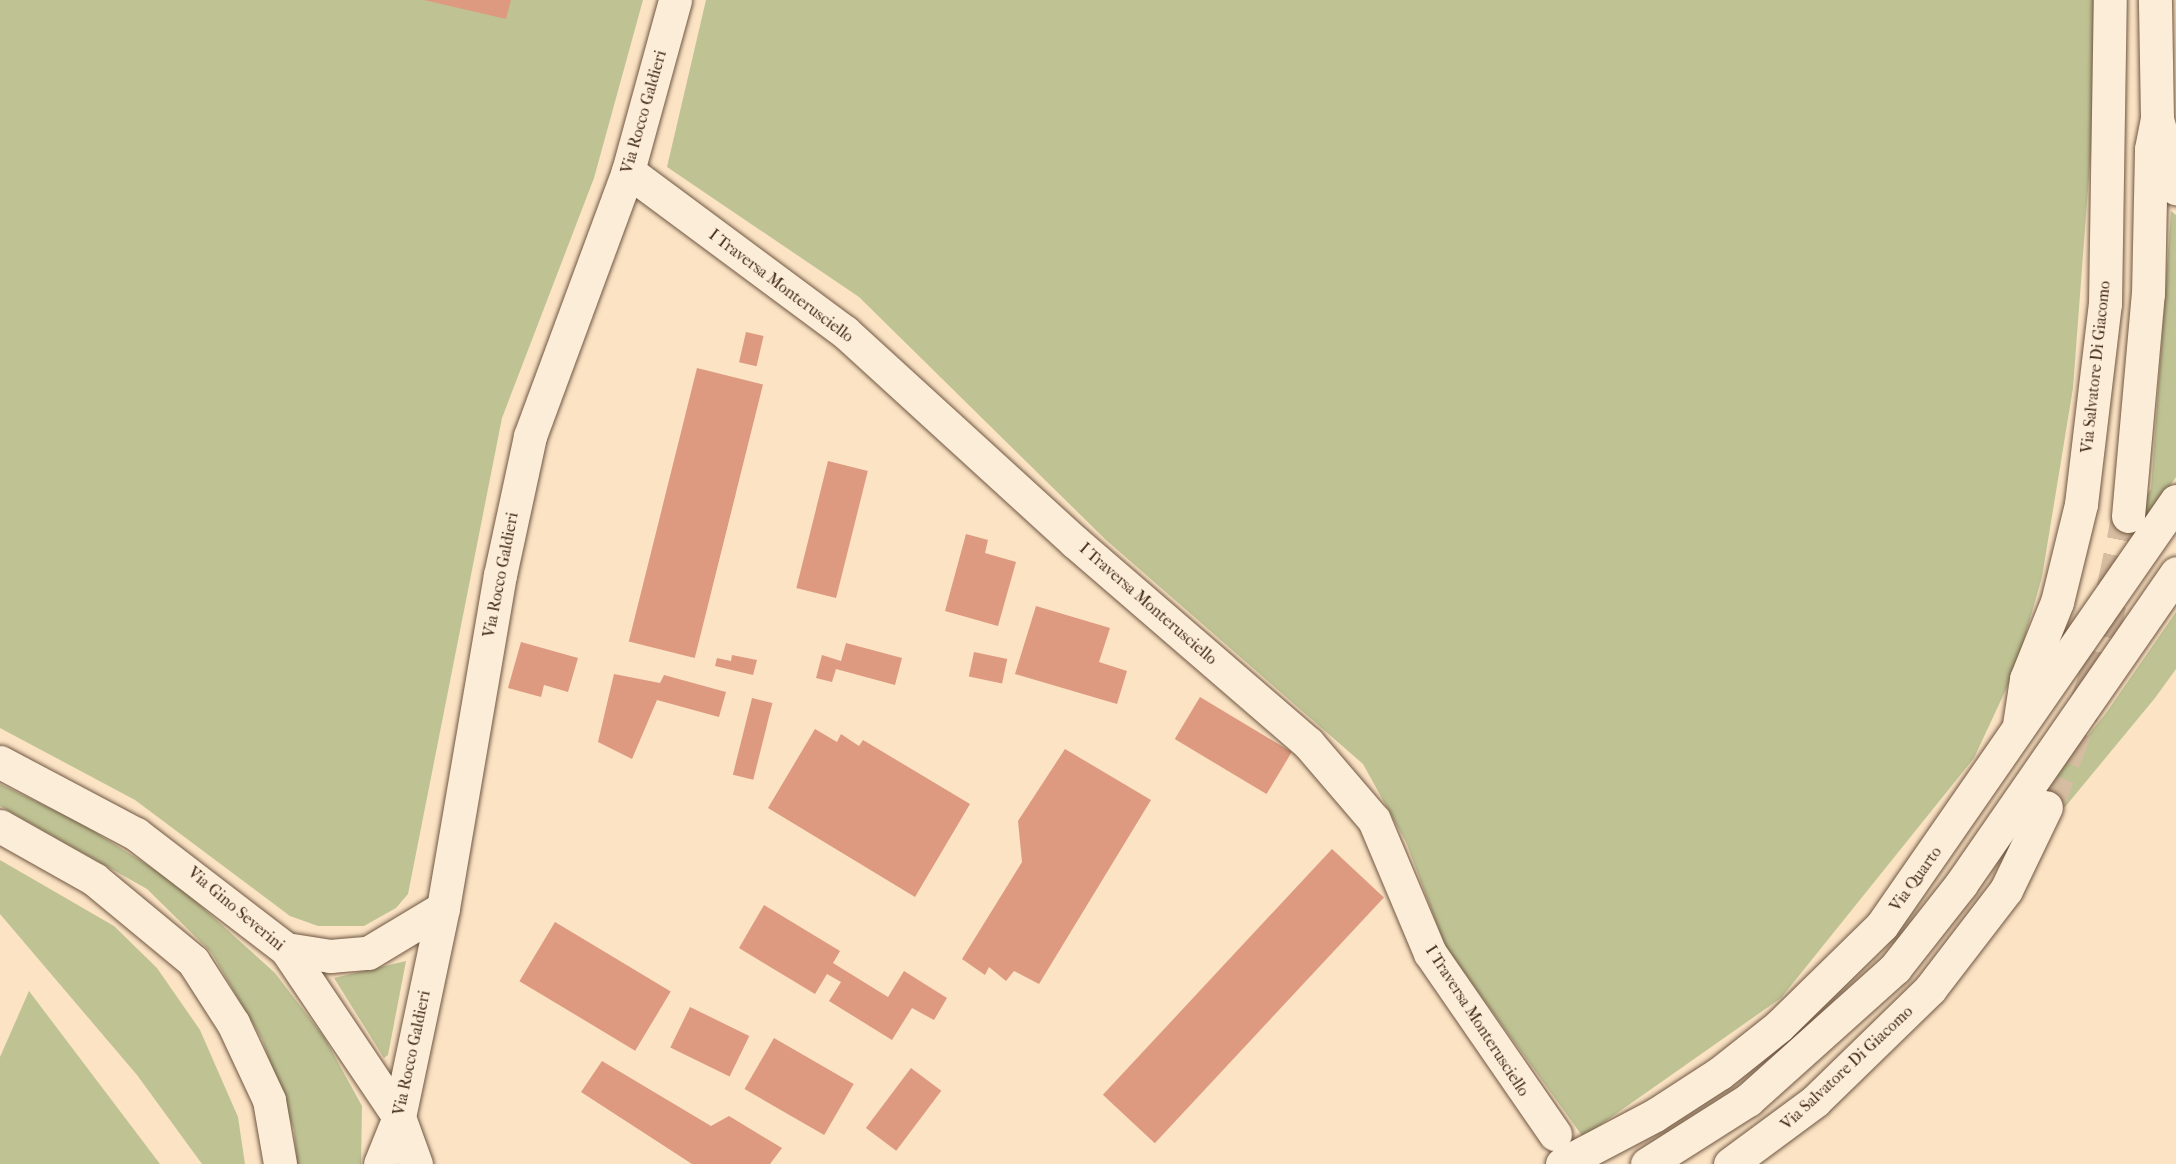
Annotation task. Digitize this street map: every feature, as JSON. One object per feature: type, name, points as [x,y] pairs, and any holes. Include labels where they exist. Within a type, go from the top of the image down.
[{"type":"street","name":"Via Rocco Galdieri","points":[[380,1164],[399,1117],[443,908],[500,575],[530,436],[628,171],[675,0]]},
{"type":"street","name":"Via Salvatore Di Giacomo","points":[[2019,725],[2026,679],[2057,602],[2084,480],[2105,304],[2110,0]]},
{"type":"street","points":[[2128,516],[2142,402],[2151,149],[2157,119],[2156,0]]},
{"type":"street","points":[[2157,119],[2176,188]]},
{"type":"street","name":"I Traversa Monterusciello","points":[[628,171],[845,332],[1075,542],[1308,743],[1374,820],[1430,953],[1558,1149]]},
{"type":"street","name":"Via Quarto","points":[[1558,1149],[1655,1115],[1720,1073],[1833,976],[1927,866],[2019,725],[2176,501]]},
{"type":"street","points":[[1647,1164],[1748,1100],[1895,968],[1961,884],[2176,573]]},
{"type":"street","name":"Via Gino Severini","points":[[0,762],[136,834],[286,949],[399,1117],[416,1164]]},
{"type":"street","name":"Via Salvatore Di Giacomo","points":[[1730,1164],[1815,1101],[1930,989],[2006,890],[2046,807]]},
{"type":"street","points":[[0,826],[94,879],[193,961],[233,1023],[269,1100],[280,1164]]},
{"type":"street","points":[[286,949],[330,956],[368,953],[443,908]]},
{"type":"green space","points":[[0,0],[643,0],[594,178],[502,418],[408,894],[396,908],[364,926],[318,926],[290,916],[135,800],[0,728]]},
{"type":"green space","points":[[706,0],[2094,0],[2095,96],[2073,388],[2042,577],[2016,668],[1974,758],[1781,998],[1583,1137],[1445,946],[1406,842],[1363,764],[1106,540],[859,297],[667,167]]},
{"type":"green space","points":[[2171,211],[2176,215],[2176,477],[2146,520],[2132,519],[2151,489]]},
{"type":"green space","points":[[2176,612],[2176,669],[2155,698],[2065,807],[2039,797],[2106,713]]},
{"type":"green space","points":[[0,784],[79,822],[173,881],[275,973],[324,1037],[362,1106],[361,1164],[297,1164],[294,1130],[262,1039],[211,952],[147,889],[0,806]]},
{"type":"green space","points":[[0,860],[114,926],[157,968],[200,1030],[238,1117],[245,1164],[202,1164],[137,1075],[0,914]]},
{"type":"green space","points":[[406,961],[388,1055],[384,1058],[334,978]]},
{"type":"green space","points":[[29,991],[160,1164],[0,1164],[0,1057]]},
{"type":"building","points":[[424,0],[511,0],[506,19]]},
{"type":"building","points":[[746,332],[764,336],[757,366],[739,362]]},
{"type":"building","points":[[697,368],[763,384],[695,658],[629,642]]},
{"type":"building","points":[[828,461],[868,471],[836,598],[796,588]]},
{"type":"building","points":[[966,534],[988,540],[985,553],[1016,562],[998,626],[945,611]]},
{"type":"building","points":[[1036,606],[1110,628],[1099,662],[1127,671],[1117,704],[1015,674]]},
{"type":"building","points":[[521,642],[578,658],[568,692],[544,685],[541,697],[508,688]]},
{"type":"building","points":[[846,643],[902,658],[895,685],[836,669],[832,682],[816,678],[822,655],[841,661]]},
{"type":"building","points":[[974,652],[1007,659],[1002,684],[969,676]]},
{"type":"building","points":[[732,655],[757,660],[753,675],[715,666],[717,658],[731,661]]},
{"type":"building","points":[[614,674],[660,683],[664,675],[726,692],[719,717],[657,700],[632,759],[598,742]]},
{"type":"building","points":[[1200,697],[1292,752],[1266,794],[1175,739]]},
{"type":"building","points":[[752,698],[772,703],[753,780],[733,775]]},
{"type":"building","points":[[815,729],[837,742],[841,734],[859,746],[863,740],[970,804],[915,897],[768,808]]},
{"type":"building","points":[[1065,749],[1151,800],[1039,984],[1014,971],[1006,981],[989,967],[985,975],[962,959],[1022,862],[1018,821]]},
{"type":"building","points":[[1332,849],[1384,897],[1155,1143],[1103,1095]]},
{"type":"building","points":[[764,905],[840,951],[833,963],[888,997],[904,971],[947,998],[934,1020],[912,1008],[892,1040],[829,1001],[841,982],[827,974],[815,994],[739,948]]},
{"type":"building","points":[[555,922],[671,992],[635,1051],[519,981]]},
{"type":"building","points":[[690,1007],[749,1036],[730,1076],[670,1047]]},
{"type":"building","points":[[774,1038],[854,1084],[824,1135],[744,1089]]},
{"type":"building","points":[[602,1061],[711,1126],[729,1116],[782,1148],[770,1164],[692,1164],[581,1092]]},
{"type":"building","points":[[911,1068],[941,1091],[896,1151],[866,1128]]},
{"type":"tunnel","points":[[2046,807],[2093,684],[2128,516]]}]
